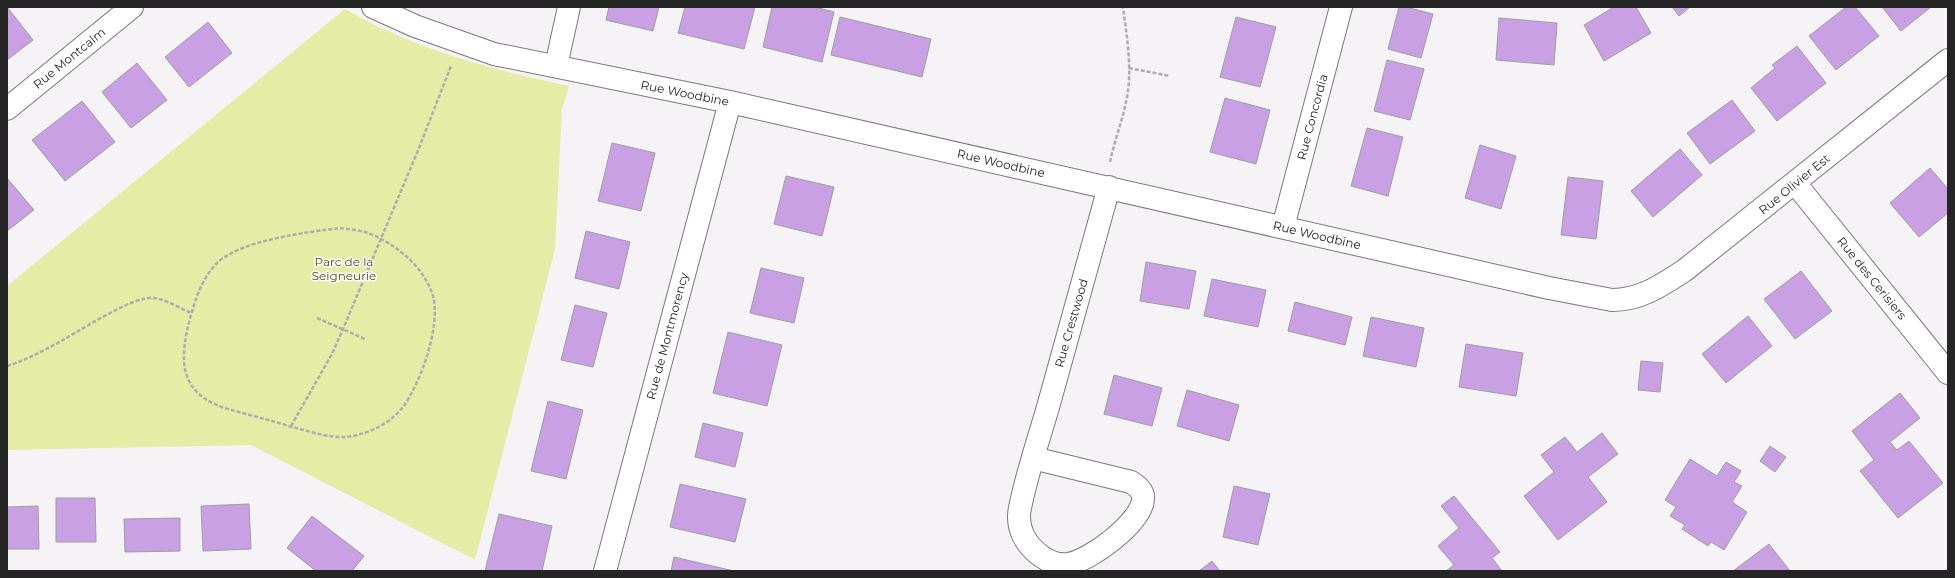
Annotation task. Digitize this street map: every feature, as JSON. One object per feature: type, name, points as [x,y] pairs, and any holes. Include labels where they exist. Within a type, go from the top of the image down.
[{"type":"street","name":"Rue Montcalm","points":[[7,109],[132,7]]},
{"type":"street","name":"Rue Woodbine","points":[[373,7],[414,26],[494,54],[730,102],[1601,299],[1623,300],[1634,298]]},
{"type":"street","points":[[556,66],[569,7]]},
{"type":"street","name":"Rue Concordia","points":[[1283,227],[1341,7]]},
{"type":"street","name":"Rue Olivier Est","points":[[1634,298],[1646,294],[1685,270],[1948,60]]},
{"type":"street","name":"Rue de Montmorency","points":[[605,571],[730,102]]},
{"type":"street","name":"Rue des Cerisiers","points":[[1795,183],[1948,373]]},
{"type":"street","name":"Rue Crestwood","points":[[1033,458],[1131,482],[1142,492],[1143,499],[1140,507],[1124,528],[1096,552],[1068,564],[1055,563],[1043,558],[1032,548],[1024,536],[1019,524],[1020,509],[1033,458],[1109,188]]},
{"type":"path","points":[[1110,160],[1126,101],[1129,68],[1123,7]]},
{"type":"path","points":[[291,426],[332,354],[382,239],[451,65]]},
{"type":"path","points":[[1129,68],[1170,76]]},
{"type":"path","points":[[340,228],[363,232],[382,239],[404,254],[422,274],[433,296],[434,326],[427,357],[414,387],[402,408],[386,423],[367,433],[345,437],[318,434],[222,407],[205,400],[192,387],[185,374],[182,356],[191,313],[194,302],[205,279],[218,263],[230,254],[304,232],[340,228]]},
{"type":"path","points":[[7,366],[21,362],[47,349],[91,323],[139,300],[154,298],[191,313]]},
{"type":"path","points":[[317,318],[365,339]]},
{"type":"green space","name":"Parc de la Seigneurie","points":[[345,9],[399,36],[426,47],[511,73],[569,86],[562,109],[555,249],[475,560],[251,445],[7,450],[7,286]]},
{"type":"building","points":[[7,7],[33,40],[7,60]]},
{"type":"building","points":[[609,7],[659,7],[653,31],[606,20]]},
{"type":"building","points":[[685,7],[755,7],[744,49],[678,33]]},
{"type":"building","points":[[772,7],[815,7],[834,12],[822,62],[763,47]]},
{"type":"building","points":[[1399,7],[1406,7],[1433,14],[1421,58],[1388,49]]},
{"type":"building","points":[[1614,7],[1636,7],[1651,33],[1604,61],[1584,25]]},
{"type":"building","points":[[1672,7],[1690,7],[1679,16]]},
{"type":"building","points":[[1846,7],[1855,7],[1879,36],[1836,70],[1809,36]]},
{"type":"building","points":[[1882,7],[1931,7],[1901,31]]},
{"type":"building","points":[[840,17],[931,39],[922,77],[831,55]]},
{"type":"building","points":[[1236,17],[1276,27],[1260,87],[1220,77]]},
{"type":"building","points":[[1499,18],[1557,23],[1554,65],[1496,60]]},
{"type":"building","points":[[208,22],[232,53],[189,87],[165,57]]},
{"type":"building","points":[[1797,46],[1826,83],[1777,121],[1751,88],[1775,68],[1772,65]]},
{"type":"building","points":[[1387,60],[1424,69],[1410,120],[1374,111]]},
{"type":"building","points":[[137,63],[167,100],[131,128],[102,92]]},
{"type":"building","points":[[1225,98],[1270,110],[1256,164],[1210,152]]},
{"type":"building","points":[[1732,100],[1755,131],[1710,164],[1687,133]]},
{"type":"building","points":[[82,101],[115,142],[65,181],[32,140]]},
{"type":"building","points":[[1367,128],[1403,137],[1388,196],[1351,186]]},
{"type":"building","points":[[612,143],[655,153],[641,211],[598,201]]},
{"type":"building","points":[[1480,145],[1516,156],[1501,209],[1465,198]]},
{"type":"building","points":[[1680,149],[1702,175],[1653,217],[1631,191]]},
{"type":"building","points":[[1930,168],[1948,189],[1948,213],[1919,237],[1890,203]]},
{"type":"building","points":[[786,176],[834,187],[822,236],[774,224]]},
{"type":"building","points":[[1568,177],[1603,181],[1596,239],[1561,235]]},
{"type":"building","points":[[7,178],[34,210],[7,231]]},
{"type":"building","points":[[586,231],[630,242],[619,289],[575,278]]},
{"type":"building","points":[[1146,262],[1196,271],[1189,309],[1140,301]]},
{"type":"building","points":[[761,268],[804,278],[794,323],[750,313]]},
{"type":"building","points":[[1801,271],[1832,311],[1795,339],[1764,299]]},
{"type":"building","points":[[1212,279],[1266,290],[1258,327],[1204,316]]},
{"type":"building","points":[[1295,302],[1352,317],[1345,345],[1288,331]]},
{"type":"building","points":[[575,305],[607,313],[593,367],[561,360]]},
{"type":"building","points":[[1748,316],[1772,346],[1726,383],[1702,354]]},
{"type":"building","points":[[1371,317],[1424,328],[1416,367],[1363,356]]},
{"type":"building","points":[[728,332],[782,345],[767,406],[713,393]]},
{"type":"building","points":[[1466,344],[1523,353],[1516,396],[1459,387]]},
{"type":"building","points":[[1641,361],[1663,363],[1660,392],[1638,390]]},
{"type":"building","points":[[1114,375],[1162,388],[1152,426],[1104,414]]},
{"type":"building","points":[[1187,390],[1239,405],[1229,441],[1177,426]]},
{"type":"building","points":[[1900,393],[1920,418],[1890,442],[1897,450],[1909,441],[1943,483],[1898,518],[1860,471],[1874,460],[1852,431]]},
{"type":"building","points":[[548,401],[583,410],[566,479],[531,471]]},
{"type":"building","points":[[703,423],[743,433],[735,467],[695,457]]},
{"type":"building","points":[[1602,433],[1618,454],[1588,477],[1607,502],[1558,540],[1524,496],[1554,472],[1541,455],[1565,437],[1577,452]]},
{"type":"building","points":[[1770,446],[1786,457],[1775,472],[1760,461]]},
{"type":"building","points":[[1690,459],[1717,476],[1726,462],[1741,471],[1734,482],[1742,486],[1732,502],[1747,512],[1724,550],[1711,542],[1708,546],[1682,529],[1685,525],[1670,516],[1676,507],[1665,500]]},
{"type":"building","points":[[680,484],[746,499],[735,542],[670,527]]},
{"type":"building","points":[[1234,486],[1270,494],[1258,545],[1223,537]]},
{"type":"building","points":[[1454,496],[1500,552],[1492,558],[1502,571],[1446,571],[1454,565],[1438,546],[1459,528],[1441,506]]},
{"type":"building","points":[[56,498],[95,498],[96,542],[56,542]]},
{"type":"building","points":[[249,504],[251,549],[203,551],[201,506]]},
{"type":"building","points":[[38,506],[39,549],[7,549],[7,507]]},
{"type":"building","points":[[499,514],[552,526],[542,571],[485,571]]},
{"type":"building","points":[[312,516],[364,556],[352,571],[316,571],[287,548]]},
{"type":"building","points":[[180,518],[180,551],[125,552],[124,519]]},
{"type":"building","points":[[1769,544],[1790,571],[1733,571]]},
{"type":"building","points":[[674,557],[734,571],[671,571]]},
{"type":"building","points":[[1212,561],[1220,571],[1199,571]]}]
